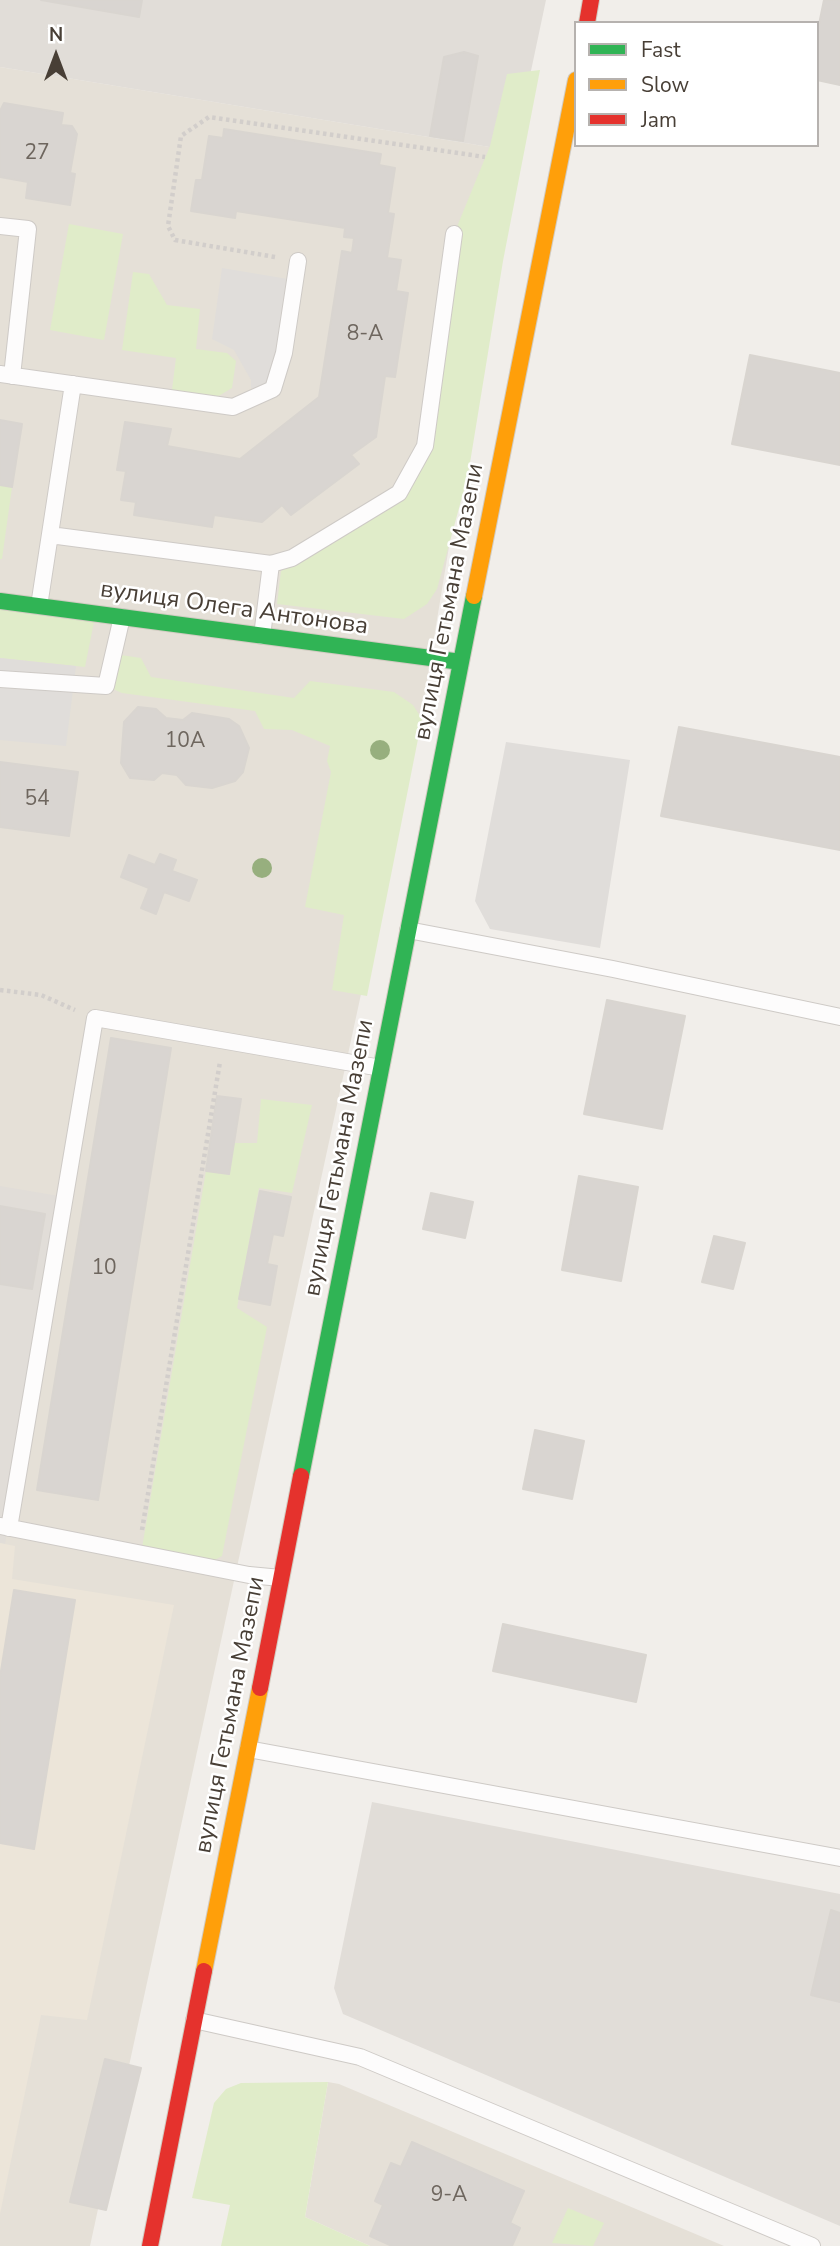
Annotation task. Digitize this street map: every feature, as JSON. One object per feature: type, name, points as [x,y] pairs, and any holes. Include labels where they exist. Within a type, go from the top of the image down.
[{"type":"main road","points":[[587,21],[592,0]]},
{"type":"main road","name":"вулиця Гетьмана Мазепи","points":[[150,2246],[574,90]]},
{"type":"main road","name":"вулиця Олега Антонова","points":[[0,601],[461,662]]},
{"type":"lane","points":[[0,226],[29,229],[6,375],[233,407],[273,389],[284,353],[298,261]]},
{"type":"lane","points":[[50,535],[271,564],[292,558],[400,493],[425,446],[454,234]]},
{"type":"lane","points":[[39,606],[73,384]]},
{"type":"lane","points":[[262,636],[271,564]]},
{"type":"lane","points":[[0,679],[106,686],[122,617]]},
{"type":"lane","points":[[408,930],[613,969],[840,1017]]},
{"type":"lane","points":[[281,1578],[249,1575],[4,1527],[95,1018],[381,1068]]},
{"type":"lane","points":[[248,1749],[840,1858]]},
{"type":"lane","points":[[194,2020],[360,2057],[812,2246]]},
{"type":"path","points":[[298,261],[175,240],[168,226],[181,136],[209,117],[485,157]]},
{"type":"path","points":[[0,990],[41,996],[95,1018]]},
{"type":"path","points":[[139,1552],[224,1041]]},
{"type":"shaded area","points":[[0,0],[546,0],[514,151],[0,67]]},
{"type":"shaded area","points":[[0,67],[514,151],[421,717],[90,2246],[0,2246]]},
{"type":"shaded area","points":[[222,268],[294,280],[277,391],[251,388],[251,380],[234,350],[212,339]]},
{"type":"shaded area","points":[[0,658],[76,666],[66,746],[0,740]]},
{"type":"shaded area","points":[[506,742],[630,760],[600,948],[490,929],[475,901]]},
{"type":"shaded area","points":[[0,1186],[65,1197],[5,1544],[0,1543]]},
{"type":"shaded area","points":[[0,1543],[15,1546],[12,1579],[174,1605],[87,2020],[41,2015],[0,2214]]},
{"type":"shaded area","points":[[372,1802],[840,1894],[840,2226],[343,2014],[334,1988]]},
{"type":"shaded area","points":[[328,2082],[339,2084],[724,2246],[370,2246],[305,2217]]},
{"type":"green space","points":[[540,70],[503,261],[468,475],[437,589],[427,604],[404,619],[277,604],[281,571],[399,493],[425,446],[454,234],[490,146],[507,74]]},
{"type":"green space","points":[[69,224],[123,234],[104,340],[50,330]]},
{"type":"green space","points":[[133,272],[149,274],[167,305],[200,309],[196,349],[227,353],[236,361],[232,388],[207,403],[171,398],[176,358],[122,350]]},
{"type":"green space","points":[[0,485],[12,487],[2,559],[0,559]]},
{"type":"green space","points":[[0,609],[94,622],[85,667],[0,658]]},
{"type":"green space","points":[[114,654],[141,658],[151,677],[294,698],[310,681],[394,692],[413,705],[422,719],[367,996],[332,990],[344,915],[305,907],[331,772],[327,761],[330,746],[292,730],[264,729],[255,711],[122,693],[106,686]]},
{"type":"green space","points":[[261,1099],[312,1105],[292,1193],[259,1188],[237,1308],[267,1327],[222,1556],[211,1562],[142,1548],[206,1171],[229,1174],[234,1143],[257,1143]]},
{"type":"green space","points":[[328,2082],[305,2217],[370,2246],[221,2246],[230,2205],[192,2198],[214,2103],[226,2089],[241,2083]]},
{"type":"green space","points":[[568,2208],[604,2223],[593,2246],[552,2243]]},
{"type":"building","points":[[41,0],[142,0],[139,17]]},
{"type":"building","points":[[824,0],[840,0],[840,85],[819,80],[819,24]]},
{"type":"building","points":[[464,52],[478,56],[463,141],[430,136],[444,57]]},
{"type":"building","points":[[4,103],[63,113],[61,125],[72,126],[77,134],[70,173],[75,174],[70,205],[26,198],[28,182],[0,177],[0,111]]},
{"type":"building","points":[[224,129],[381,154],[379,165],[395,168],[388,213],[394,214],[387,258],[401,260],[396,291],[408,293],[395,377],[385,376],[376,437],[351,455],[359,464],[291,515],[282,505],[262,522],[214,515],[212,527],[134,515],[136,502],[121,500],[126,471],[117,470],[125,422],[171,429],[167,446],[240,459],[319,397],[342,251],[352,253],[354,238],[344,237],[345,228],[236,211],[235,218],[191,211],[196,180],[202,180],[209,136],[223,138]]},
{"type":"building","points":[[750,355],[840,373],[840,465],[732,444]]},
{"type":"building","points":[[0,420],[22,424],[12,487],[0,485]]},
{"type":"building","points":[[138,707],[156,709],[166,718],[183,720],[192,713],[229,719],[239,726],[249,748],[243,772],[235,781],[212,788],[186,785],[177,775],[162,773],[154,780],[130,778],[121,763],[124,722]]},
{"type":"building","points":[[679,727],[840,757],[840,850],[661,816]]},
{"type":"building","points":[[0,762],[78,772],[69,836],[0,827]]},
{"type":"building","points":[[160,854],[176,860],[172,871],[197,880],[189,901],[164,892],[156,914],[141,908],[149,888],[121,877],[129,855],[155,865]]},
{"type":"building","points":[[607,1000],[685,1016],[662,1129],[584,1114]]},
{"type":"building","points":[[111,1038],[171,1048],[98,1500],[37,1490]]},
{"type":"building","points":[[217,1096],[241,1099],[229,1174],[206,1171]]},
{"type":"building","points":[[579,1176],[638,1187],[621,1281],[562,1270]]},
{"type":"building","points":[[260,1191],[291,1197],[283,1236],[273,1234],[267,1264],[277,1266],[270,1305],[239,1299]]},
{"type":"building","points":[[431,1193],[473,1202],[465,1238],[423,1229]]},
{"type":"building","points":[[0,1206],[45,1214],[32,1289],[0,1284]]},
{"type":"building","points":[[714,1236],[745,1243],[733,1289],[702,1282]]},
{"type":"building","points":[[535,1430],[584,1441],[572,1499],[523,1489]]},
{"type":"building","points":[[14,1590],[75,1600],[34,1849],[0,1843],[0,1677]]},
{"type":"building","points":[[503,1624],[646,1655],[636,1702],[493,1671]]},
{"type":"building","points":[[831,1910],[840,1913],[840,2002],[811,1995]]},
{"type":"building","points":[[105,2059],[141,2068],[106,2210],[70,2202]]},
{"type":"building","points":[[412,2142],[524,2191],[510,2223],[520,2228],[512,2246],[392,2246],[370,2236],[383,2205],[375,2201],[391,2163],[401,2167]]},
{"type":"traffic: fast","points":[[301,1476],[474,596]]},
{"type":"traffic: fast","points":[[0,601],[461,662]]},
{"type":"traffic: slow","points":[[474,596],[574,90]]},
{"type":"traffic: slow","points":[[204,1971],[260,1688]]},
{"type":"traffic: jam","points":[[587,21],[591,0]]},
{"type":"traffic: jam","points":[[260,1688],[301,1476]]},
{"type":"traffic: jam","points":[[150,2246],[204,1971]]}]
